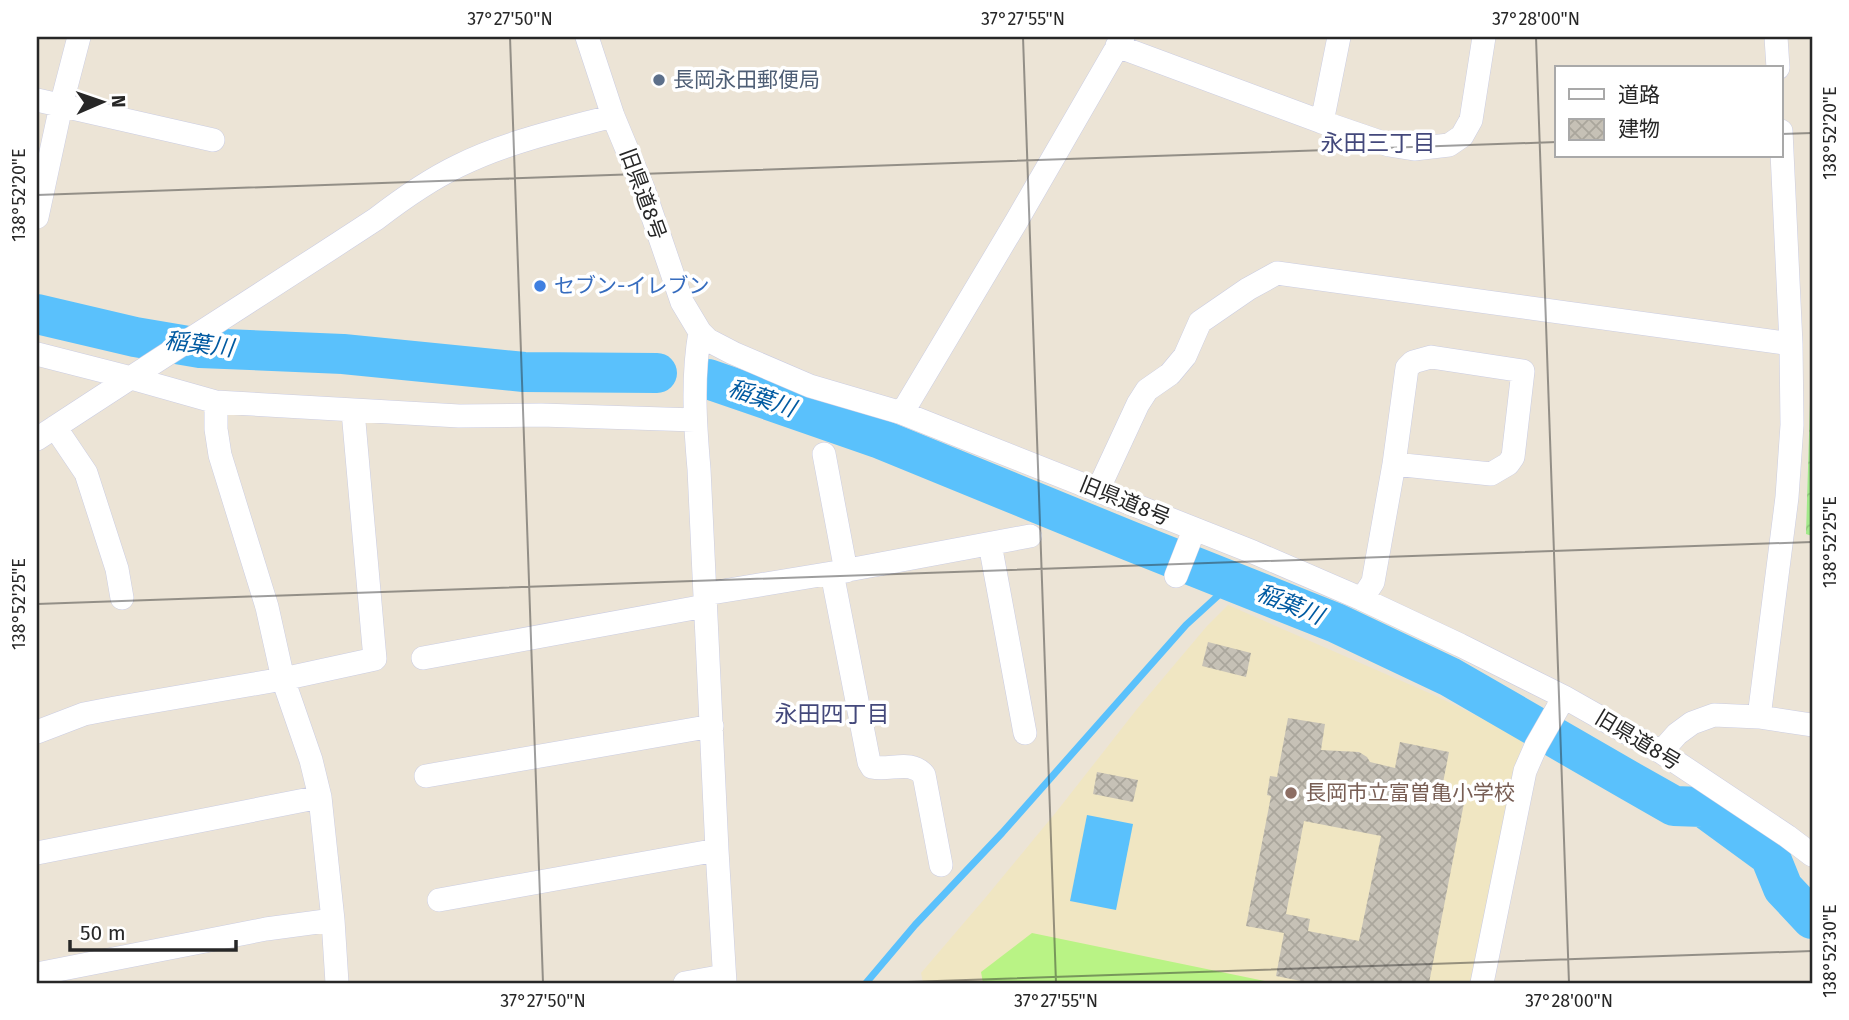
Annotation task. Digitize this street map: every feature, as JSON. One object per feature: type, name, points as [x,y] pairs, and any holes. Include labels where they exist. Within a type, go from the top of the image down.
[{"type":"street","points":[[37,217],[79,37]]},
{"type":"street","name":"旧県道8号","points":[[587,37],[613,116],[643,188],[682,302],[708,340],[810,386],[902,414],[1098,490],[1192,534],[1253,552],[1362,599],[1564,697],[1661,752],[1812,855]]},
{"type":"street","points":[[1322,122],[1339,37]]},
{"type":"street","points":[[902,414],[1120,42],[1322,122],[1389,145],[1414,149],[1449,145],[1462,136],[1471,120],[1484,37]]},
{"type":"street","points":[[1776,37],[1778,66]]},
{"type":"street","points":[[37,100],[213,139]]},
{"type":"street","points":[[122,598],[117,569],[86,473],[46,433],[365,227],[428,182],[459,165],[496,150],[613,116]]},
{"type":"street","points":[[1759,718],[1787,497],[1792,425],[1782,158]]},
{"type":"street","points":[[1098,490],[1138,404],[1147,390],[1170,374],[1185,356],[1200,322],[1277,273],[1791,344]]},
{"type":"street","points":[[685,983],[724,980],[695,420],[696,355],[700,332]]},
{"type":"street","points":[[37,354],[216,402],[459,416],[541,415],[695,420]]},
{"type":"street","points":[[1362,599],[1373,582],[1394,464],[1407,368],[1413,362],[1431,357],[1523,371],[1513,457],[1508,464],[1492,474],[1394,464]]},
{"type":"street","points":[[216,402],[220,455],[267,607],[283,679],[312,760],[320,797],[337,983]]},
{"type":"street","points":[[37,732],[84,714],[283,679],[375,659],[353,411]]},
{"type":"street","points":[[824,454],[839,572],[869,762],[877,769],[909,766],[919,768],[924,775],[941,865]]},
{"type":"street","points":[[1176,576],[1192,534]]},
{"type":"street","points":[[423,657],[1030,536]]},
{"type":"street","points":[[990,544],[1025,733]]},
{"type":"street","points":[[1482,983],[1525,771],[1564,697]]},
{"type":"street","points":[[1661,752],[1677,734],[1706,717],[1722,715],[1812,725]]},
{"type":"street","points":[[426,776],[712,726]]},
{"type":"street","points":[[37,853],[320,797]]},
{"type":"street","points":[[439,900],[717,850]]},
{"type":"street","points":[[37,974],[266,929],[333,920]]},
{"type":"shaded area","name":"長岡市立富曽亀小学校","points":[[1228,605],[1436,696],[1524,739],[1514,775],[1472,983],[923,983],[921,973],[1057,811],[1137,709]]},
{"type":"green space","points":[[1812,335],[1812,536],[1806,534]]},
{"type":"green space","points":[[1032,933],[1275,983],[983,983],[981,972]]},
{"type":"water","points":[[1087,815],[1133,824],[1116,910],[1070,901]]},
{"type":"building","points":[[1208,642],[1251,653],[1246,677],[1202,666]]},
{"type":"building","points":[[1288,718],[1325,724],[1321,750],[1359,752],[1370,762],[1395,768],[1400,742],[1449,752],[1440,798],[1464,803],[1429,983],[1311,983],[1276,976],[1284,933],[1246,926],[1271,796],[1267,795],[1270,776],[1277,777]],"holes":[[[1304,821],[1381,836],[1359,941],[1308,931],[1310,919],[1286,914]]]},
{"type":"building","points":[[1097,772],[1138,780],[1133,802],[1093,794]]},
{"type":"waterway","name":"稲葉川","points":[[37,314],[135,337],[200,348],[343,354],[524,372],[657,373]]},
{"type":"waterway","name":"稲葉川","points":[[708,379],[878,438],[1336,623],[1450,677],[1674,806],[1703,807],[1770,856],[1783,888],[1812,919]]},
{"type":"waterway","points":[[866,983],[915,925],[1002,833],[1186,625],[1233,582]]},
{"type":"place","name":"長岡永田郵便局","points":[[659,80]]},
{"type":"place","name":"セブン-イレブン","points":[[540,286]]},
{"type":"place","name":"長岡市立富曽亀小学校","points":[[1291,793]]},
{"type":"district","name":"永田三丁目","points":[[1378,143]]},
{"type":"district","name":"永田四丁目","points":[[832,714]]}]
